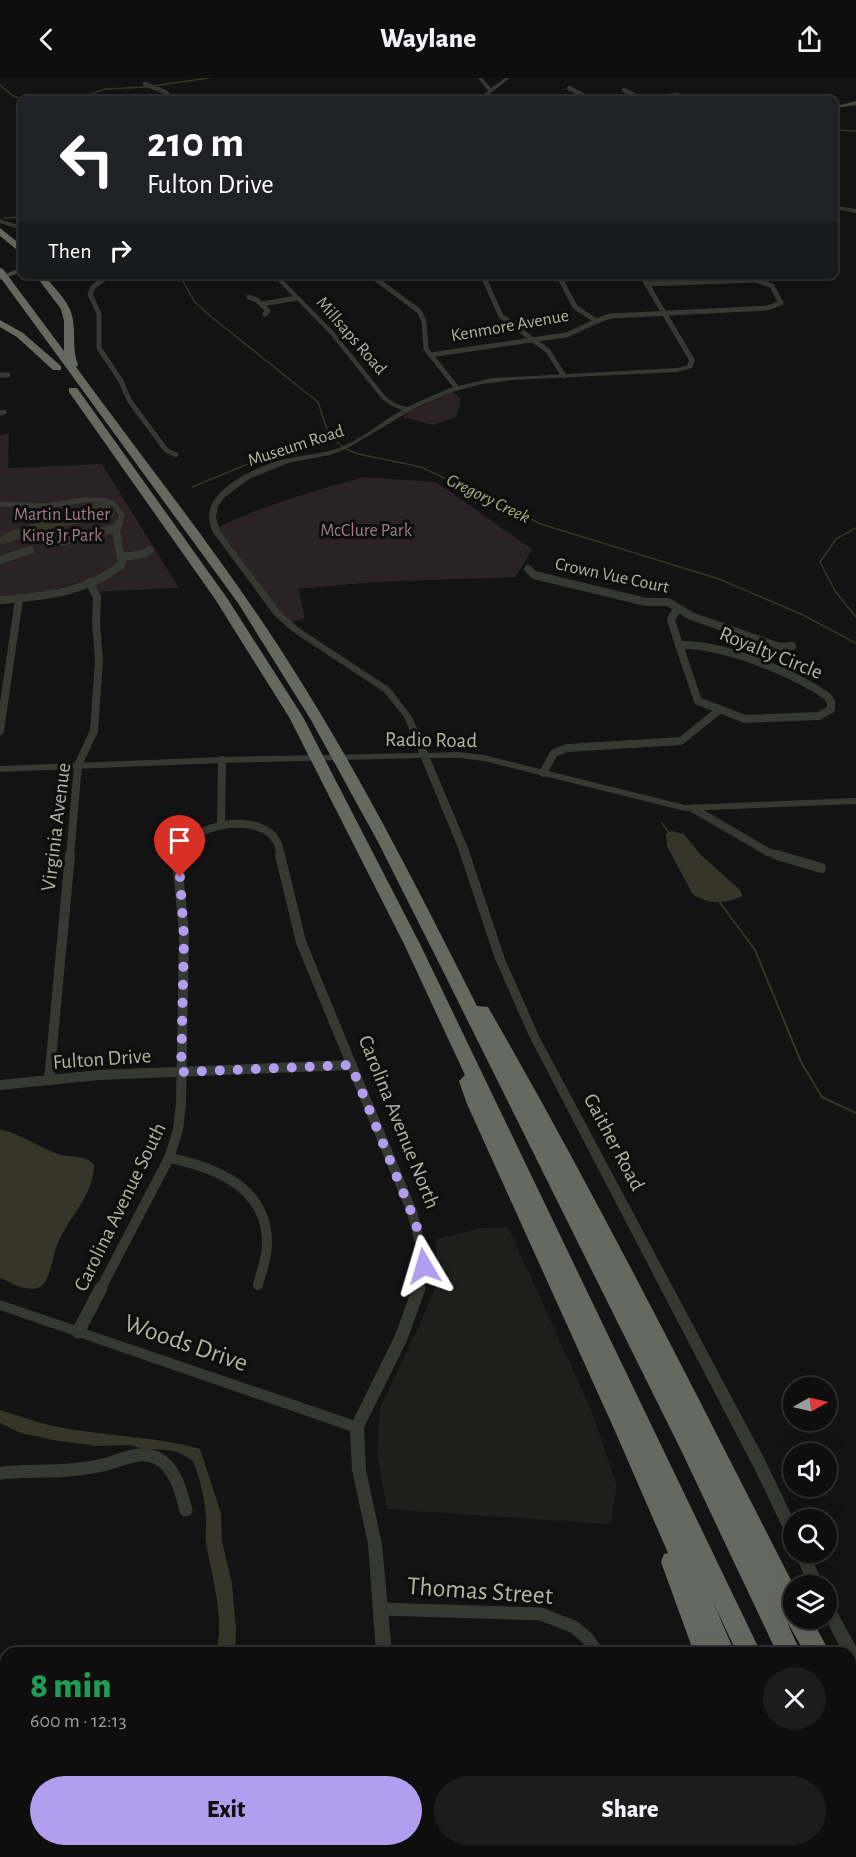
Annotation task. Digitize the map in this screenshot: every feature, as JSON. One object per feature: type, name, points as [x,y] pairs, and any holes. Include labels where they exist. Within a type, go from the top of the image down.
[{"type":"highway","points":[[0,231],[18,247]]},
{"type":"highway","points":[[0,271],[3,283],[57,368],[222,598],[291,708],[371,860],[441,1004],[746,1647]]},
{"type":"highway","points":[[42,279],[65,307],[68,315],[68,353],[88,392]]},
{"type":"highway","points":[[3,283],[88,392],[276,650],[343,762],[422,913],[737,1540],[786,1647]]},
{"type":"highway","points":[[0,323],[20,335],[57,368]]},
{"type":"highway","points":[[422,913],[498,1037],[529,1094],[680,1383],[783,1590]]},
{"type":"highway","points":[[441,1004],[476,1104],[626,1431],[720,1647]]},
{"type":"highway","points":[[626,1431],[641,1479],[704,1647]]},
{"type":"highway","points":[[802,1629],[810,1647]]},
{"type":"highway","points":[[804,1629],[814,1647]]},
{"type":"main road","points":[[838,107],[856,103]]},
{"type":"main road","points":[[3,283],[18,272]]},
{"type":"street","points":[[480,78],[491,91]]},
{"type":"street","points":[[484,96],[508,78]]},
{"type":"street","points":[[145,84],[170,96]]},
{"type":"street","points":[[569,88],[584,96]]},
{"type":"street","points":[[624,90],[636,96]]},
{"type":"street","points":[[670,96],[678,95]]},
{"type":"street","points":[[838,208],[856,211]]},
{"type":"street","points":[[0,221],[18,227]]},
{"type":"street","points":[[104,279],[93,287],[90,294],[99,314],[99,348],[121,381],[129,400],[166,450],[176,455]]},
{"type":"street","name":"Millsaps Road","points":[[279,279],[332,333],[384,399],[407,409]]},
{"type":"street","points":[[378,280],[382,279]]},
{"type":"street","points":[[484,279],[501,316],[535,339],[558,363],[564,376]]},
{"type":"street","points":[[561,279],[575,307],[595,320]]},
{"type":"street","name":"Museum Road","points":[[425,756],[416,732],[400,703],[372,679],[296,630],[277,613],[212,523],[211,515],[219,499],[245,478],[284,462],[329,454],[346,447],[407,409],[457,388],[491,380],[677,370],[690,367],[692,360],[644,279]]},
{"type":"street","points":[[378,280],[419,311],[425,327],[424,342],[430,355],[457,388]]},
{"type":"street","name":"Kenmore Avenue","points":[[430,355],[576,332],[595,320],[611,316],[766,308],[781,303],[772,286],[756,280],[647,284]]},
{"type":"street","points":[[249,297],[255,297],[262,304],[268,311],[265,314]]},
{"type":"street","points":[[262,304],[297,298]]},
{"type":"street","points":[[0,375],[8,375]]},
{"type":"street","points":[[0,504],[45,506],[91,499],[105,500],[113,503],[122,515],[116,535],[122,564],[118,568],[89,582],[46,595],[0,600]]},
{"type":"street","points":[[61,542],[117,528]]},
{"type":"street","points":[[0,560],[30,550]]},
{"type":"street","points":[[121,557],[144,554],[149,550]]},
{"type":"street","name":"Crown Vue Court","points":[[528,569],[534,575],[646,602],[668,602],[691,616],[780,647],[792,646]]},
{"type":"street","name":"Virginia Avenue","points":[[50,1080],[78,765],[93,737],[99,660],[96,623],[97,597],[89,582]]},
{"type":"street","points":[[0,731],[4,670],[19,599]]},
{"type":"street","name":"Royalty Circle","points":[[677,609],[670,620],[678,645],[696,697],[718,711],[745,719],[819,716],[828,712],[831,704],[820,692],[729,652],[697,645],[678,645]]},
{"type":"street","points":[[543,773],[554,753],[567,748],[681,741],[718,711]]},
{"type":"street","name":"Gaither Road","points":[[425,756],[463,848],[500,959],[534,1036],[783,1513]]},
{"type":"street","name":"Radio Road","points":[[0,769],[222,760],[476,757],[694,809],[856,801]]},
{"type":"street","points":[[222,760],[222,825]]},
{"type":"street","points":[[694,809],[768,852],[821,868]]},
{"type":"street","name":"Carolina Avenue North","points":[[222,825],[238,824],[254,827],[268,833],[277,841],[298,932],[422,1242],[424,1266],[421,1292],[412,1317],[357,1427],[359,1470],[375,1544],[384,1647]]},
{"type":"street","name":"Carolina Avenue South","points":[[78,1332],[178,1139],[182,1120],[184,915],[179,852],[185,842],[201,832],[222,825]]},
{"type":"street","name":"Fulton Drive","points":[[0,1085],[99,1076],[351,1065]]},
{"type":"street","points":[[169,1158],[216,1169],[237,1182],[254,1199],[264,1220],[267,1244],[258,1285]]},
{"type":"street","name":"Woods Drive","points":[[0,1305],[357,1427]]},
{"type":"street","points":[[0,1473],[102,1465],[137,1455],[156,1458],[170,1467],[179,1482],[186,1510]]},
{"type":"street","name":"Thomas Street","points":[[381,1609],[542,1614],[562,1618],[580,1629],[594,1647]]},
{"type":"street","points":[[837,1626],[848,1647]]},
{"type":"shaded area","points":[[95,503],[108,503],[115,514],[107,518],[49,529],[3,544],[0,542],[0,537],[9,532]]},
{"type":"shaded area","points":[[671,831],[684,834],[700,854],[741,891],[742,896],[730,901],[716,902],[703,900],[692,893],[667,846],[666,834]]},
{"type":"shaded area","points":[[0,1129],[58,1154],[86,1159],[94,1165],[93,1176],[85,1197],[57,1245],[46,1280],[35,1289],[20,1287],[0,1278]]},
{"type":"shaded area","points":[[508,1227],[592,1412],[617,1486],[610,1524],[387,1509],[377,1454],[380,1407],[437,1284],[436,1239],[482,1228]]},
{"type":"shaded area","points":[[0,1410],[57,1427],[154,1440],[200,1449],[221,1513],[222,1541],[232,1584],[235,1647],[216,1647],[219,1615],[206,1544],[204,1501],[193,1461],[178,1452],[166,1450],[139,1448],[131,1445],[96,1446],[53,1440],[21,1433],[0,1423]]},
{"type":"green space","points":[[453,392],[460,399],[460,406],[455,417],[433,425],[403,417],[412,410]]},
{"type":"green space","name":"Martin Luther King Jr Park","points":[[9,433],[8,468],[102,464],[179,588],[91,592],[85,581],[31,595],[0,597],[0,435]]},
{"type":"green space","name":"McClure Park","points":[[363,477],[436,482],[532,549],[516,577],[375,582],[298,589],[305,618],[288,623],[215,529],[269,506]]},
{"type":"waterway","points":[[153,86],[209,78]]},
{"type":"waterway","name":"Gregory Creek","points":[[0,85],[18,98]]},
{"type":"waterway","points":[[85,96],[105,89],[147,87]]},
{"type":"waterway","points":[[838,130],[856,131]]},
{"type":"waterway","points":[[4,218],[18,217]]},
{"type":"waterway","name":"Gregory Creek","points":[[182,279],[194,301],[209,315],[318,402],[326,427],[334,440]]},
{"type":"waterway","points":[[192,487],[292,446],[320,437],[334,440]]},
{"type":"waterway","name":"Gregory Creek","points":[[334,440],[358,454],[421,467],[541,524],[719,579],[801,614],[856,643]]},
{"type":"waterway","points":[[856,528],[836,539],[820,562],[835,591],[856,617]]},
{"type":"waterway","points":[[662,823],[669,833]]},
{"type":"waterway","points":[[718,900],[755,950],[801,1062],[822,1097],[856,1113]]},
{"type":"route","points":[[180,877],[184,915],[181,1072],[351,1065],[414,1219],[422,1242],[424,1266]]}]
